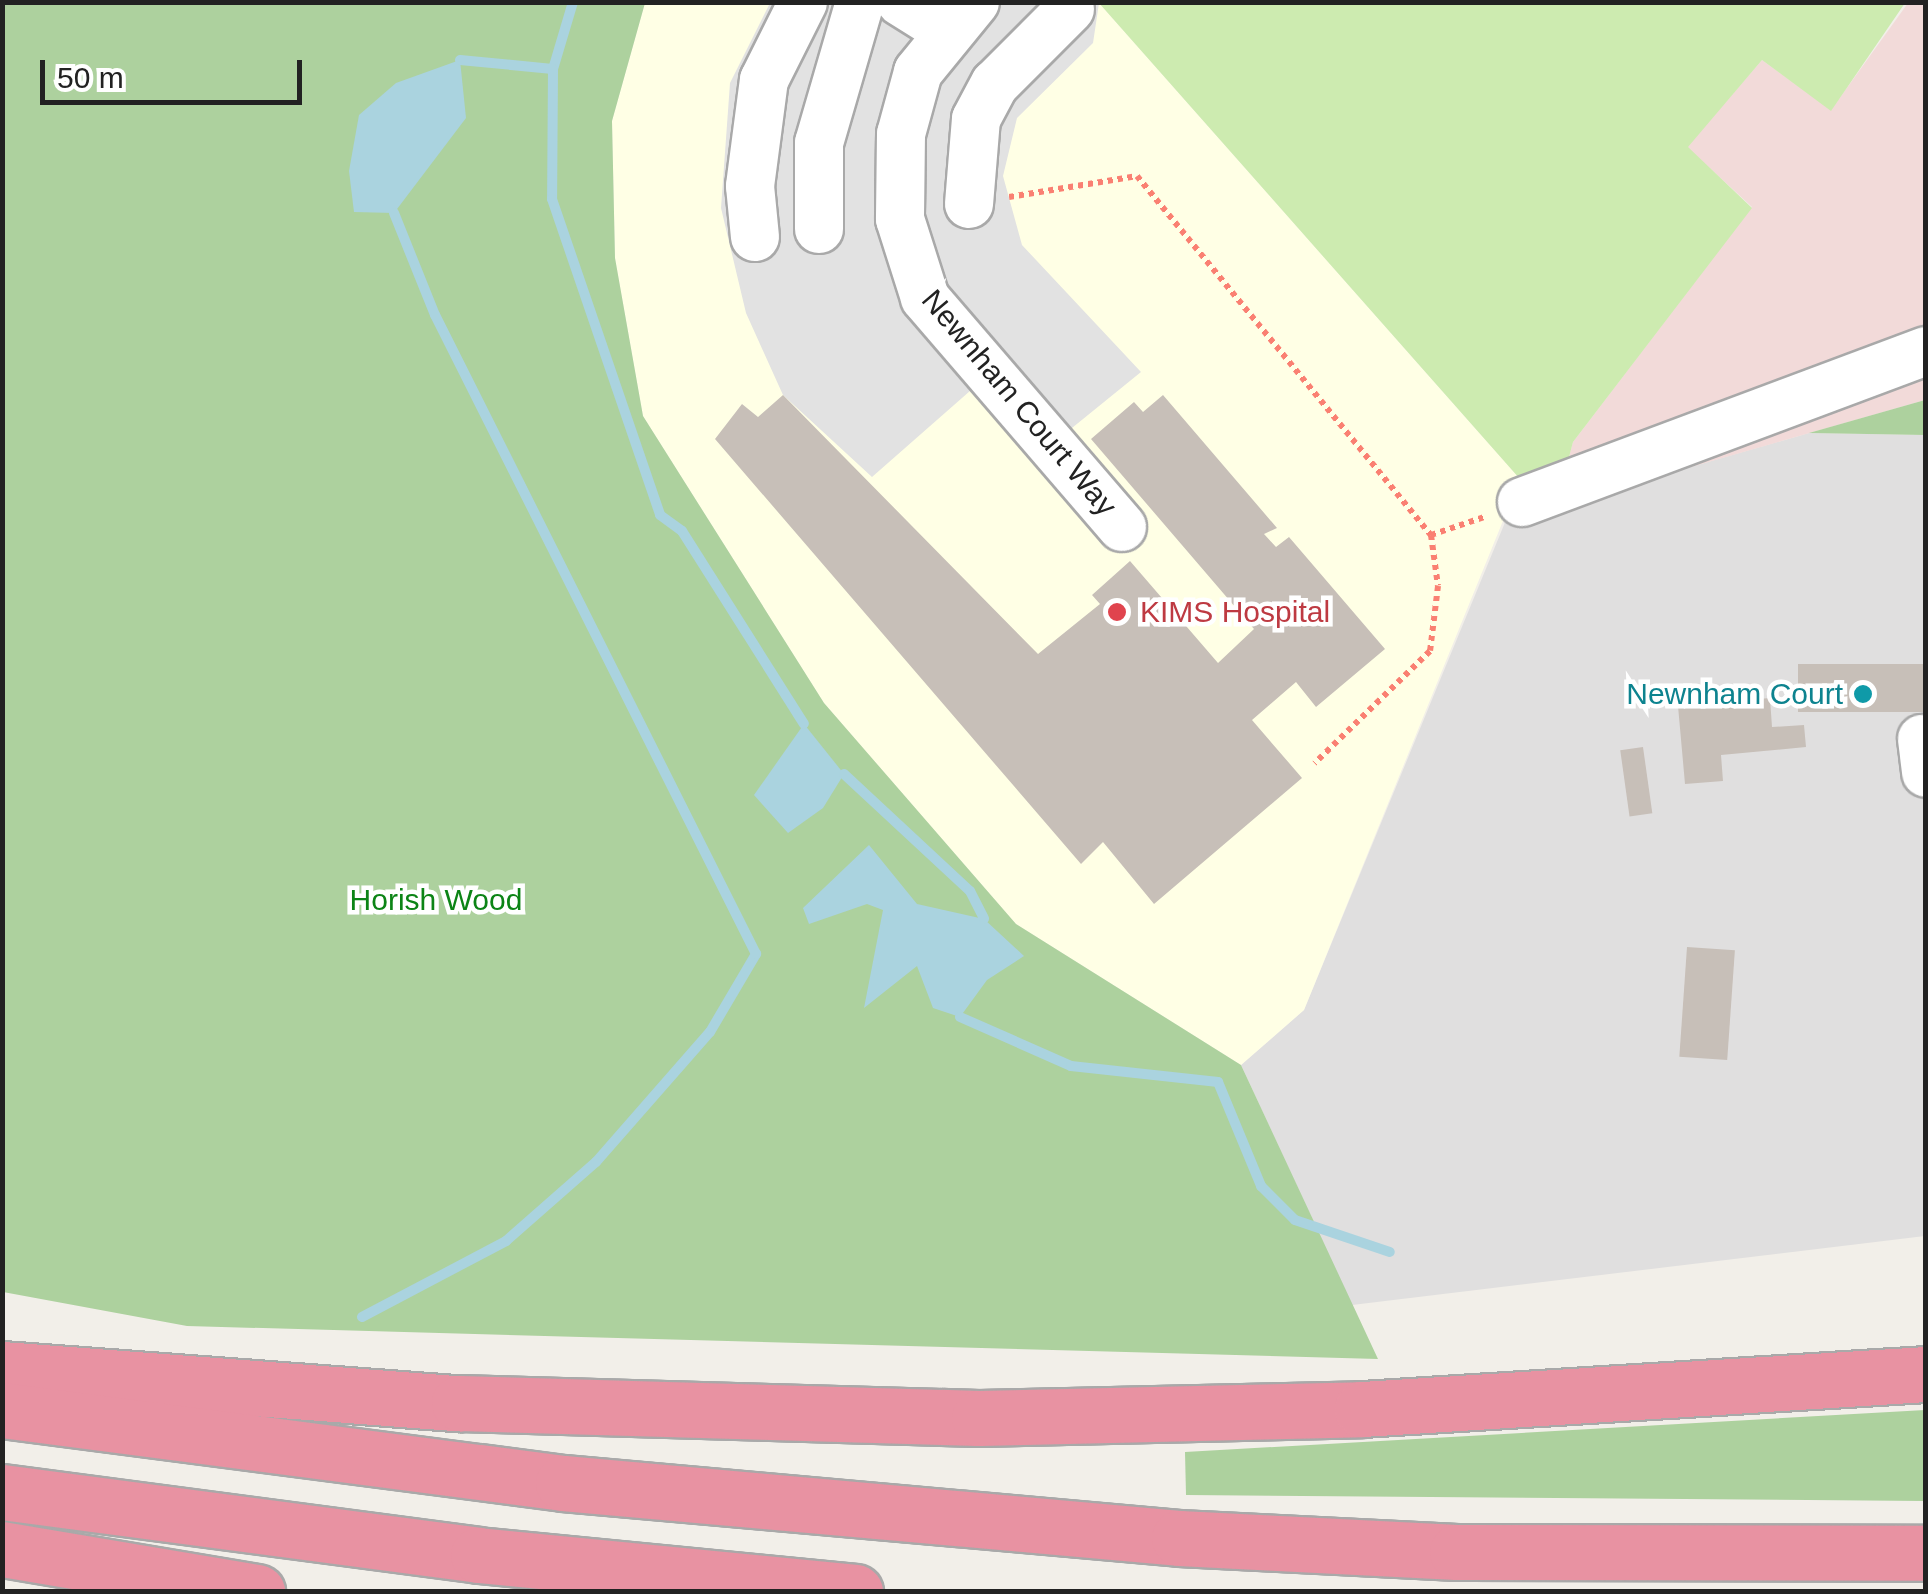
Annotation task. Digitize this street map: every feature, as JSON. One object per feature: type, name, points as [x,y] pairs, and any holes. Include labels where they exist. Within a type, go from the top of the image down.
[{"type":"highway","points":[[2,1368],[459,1403],[979,1418],[1362,1409],[1926,1374]]},
{"type":"highway","points":[[2,1410],[508,1476],[1122,1534],[1474,1552],[1926,1554]]},
{"type":"highway","points":[[2,1492],[478,1555],[855,1592]]},
{"type":"highway","points":[[2,1549],[256,1592]]},
{"type":"lane","points":[[819,229],[824,117],[860,2]]},
{"type":"lane","points":[[900,2],[962,17]]},
{"type":"lane","points":[[756,237],[750,186],[764,80],[802,3]]},
{"type":"lane","points":[[968,204],[976,119],[996,84],[1070,9]]},
{"type":"lane","name":"Newnham Court Way","points":[[962,17],[918,72],[901,134],[900,219],[924,298],[1122,528]]},
{"type":"lane","points":[[1522,502],[1926,351]]},
{"type":"path","points":[[968,204],[1137,176],[1431,535],[1438,586],[1430,651],[1315,763]]},
{"type":"path","points":[[1431,535],[1522,502]]},
{"type":"shaded area","name":"KIMS Hospital","points":[[645,3],[1099,3],[1520,479],[1304,1010],[1241,1065],[1016,924],[824,703],[643,416],[615,258],[612,121]]},
{"type":"shaded area","points":[[770,3],[1099,3],[1093,43],[1017,118],[1003,176],[1022,245],[1141,372],[1067,432],[1003,362],[872,477],[783,395],[746,313],[721,208],[730,83]]},
{"type":"shaded area","points":[[1908,3],[1925,3],[1925,400],[1506,520],[1520,479],[1564,475],[1573,442],[1752,207],[1687,147],[1762,60],[1831,110]]},
{"type":"shaded area","points":[[1809,433],[1925,435],[1925,1236],[1352,1305],[1241,1065],[1304,1010],[1506,520]]},
{"type":"green space","name":"Horish Wood","points":[[2,3],[645,3],[612,121],[615,258],[643,416],[824,703],[1016,924],[1241,1065],[1378,1359],[187,1326],[3,1292]]},
{"type":"green space","points":[[1099,3],[1905,3],[1831,111],[1762,60],[1688,147],[1752,208],[1573,442],[1564,476],[1520,479]]},
{"type":"green space","points":[[1925,400],[1925,435],[1809,433]]},
{"type":"green space","points":[[1925,1410],[1925,1501],[1186,1495],[1185,1452]]},
{"type":"water","points":[[460,60],[466,118],[394,213],[354,212],[349,171],[359,115],[396,83]]},
{"type":"water","points":[[804,724],[844,774],[823,808],[788,833],[754,795]]},
{"type":"water","points":[[869,845],[917,904],[984,919],[1024,956],[987,980],[960,1017],[933,1008],[917,966],[864,1008],[883,910],[867,904],[809,924],[803,908]]},
{"type":"building","points":[[783,395],[1038,654],[1100,604],[1092,595],[1130,561],[1218,663],[1254,629],[1091,439],[1134,402],[1143,412],[1163,395],[1277,528],[1264,534],[1276,547],[1289,537],[1385,649],[1316,707],[1296,682],[1252,720],[1302,778],[1154,904],[1103,842],[1081,864],[715,439],[742,404],[758,417]]},
{"type":"building","name":"Newnham Court","points":[[1798,664],[1926,664],[1926,712],[1798,712]]},
{"type":"building","points":[[1770,698],[1772,727],[1804,725],[1806,747],[1721,755],[1723,781],[1685,784],[1678,706]]},
{"type":"building","points":[[1643,747],[1652,813],[1630,817],[1620,750]]},
{"type":"building","points":[[1687,947],[1735,950],[1727,1060],[1679,1057]]},
{"type":"waterway","points":[[573,2],[553,69],[552,199],[660,515],[682,531],[804,724]]},
{"type":"waterway","points":[[460,60],[553,69]]},
{"type":"waterway","points":[[362,1317],[506,1241],[596,1162],[710,1032],[756,954],[435,315],[394,213]]},
{"type":"waterway","points":[[844,774],[970,891],[984,919]]},
{"type":"waterway","points":[[960,1017],[1071,1066],[1218,1082],[1261,1186],[1295,1220],[1390,1252]]},
{"type":"place","name":"KIMS Hospital","points":[[1117,612]]},
{"type":"place","name":"Newnham Court","points":[[1863,694]]}]
